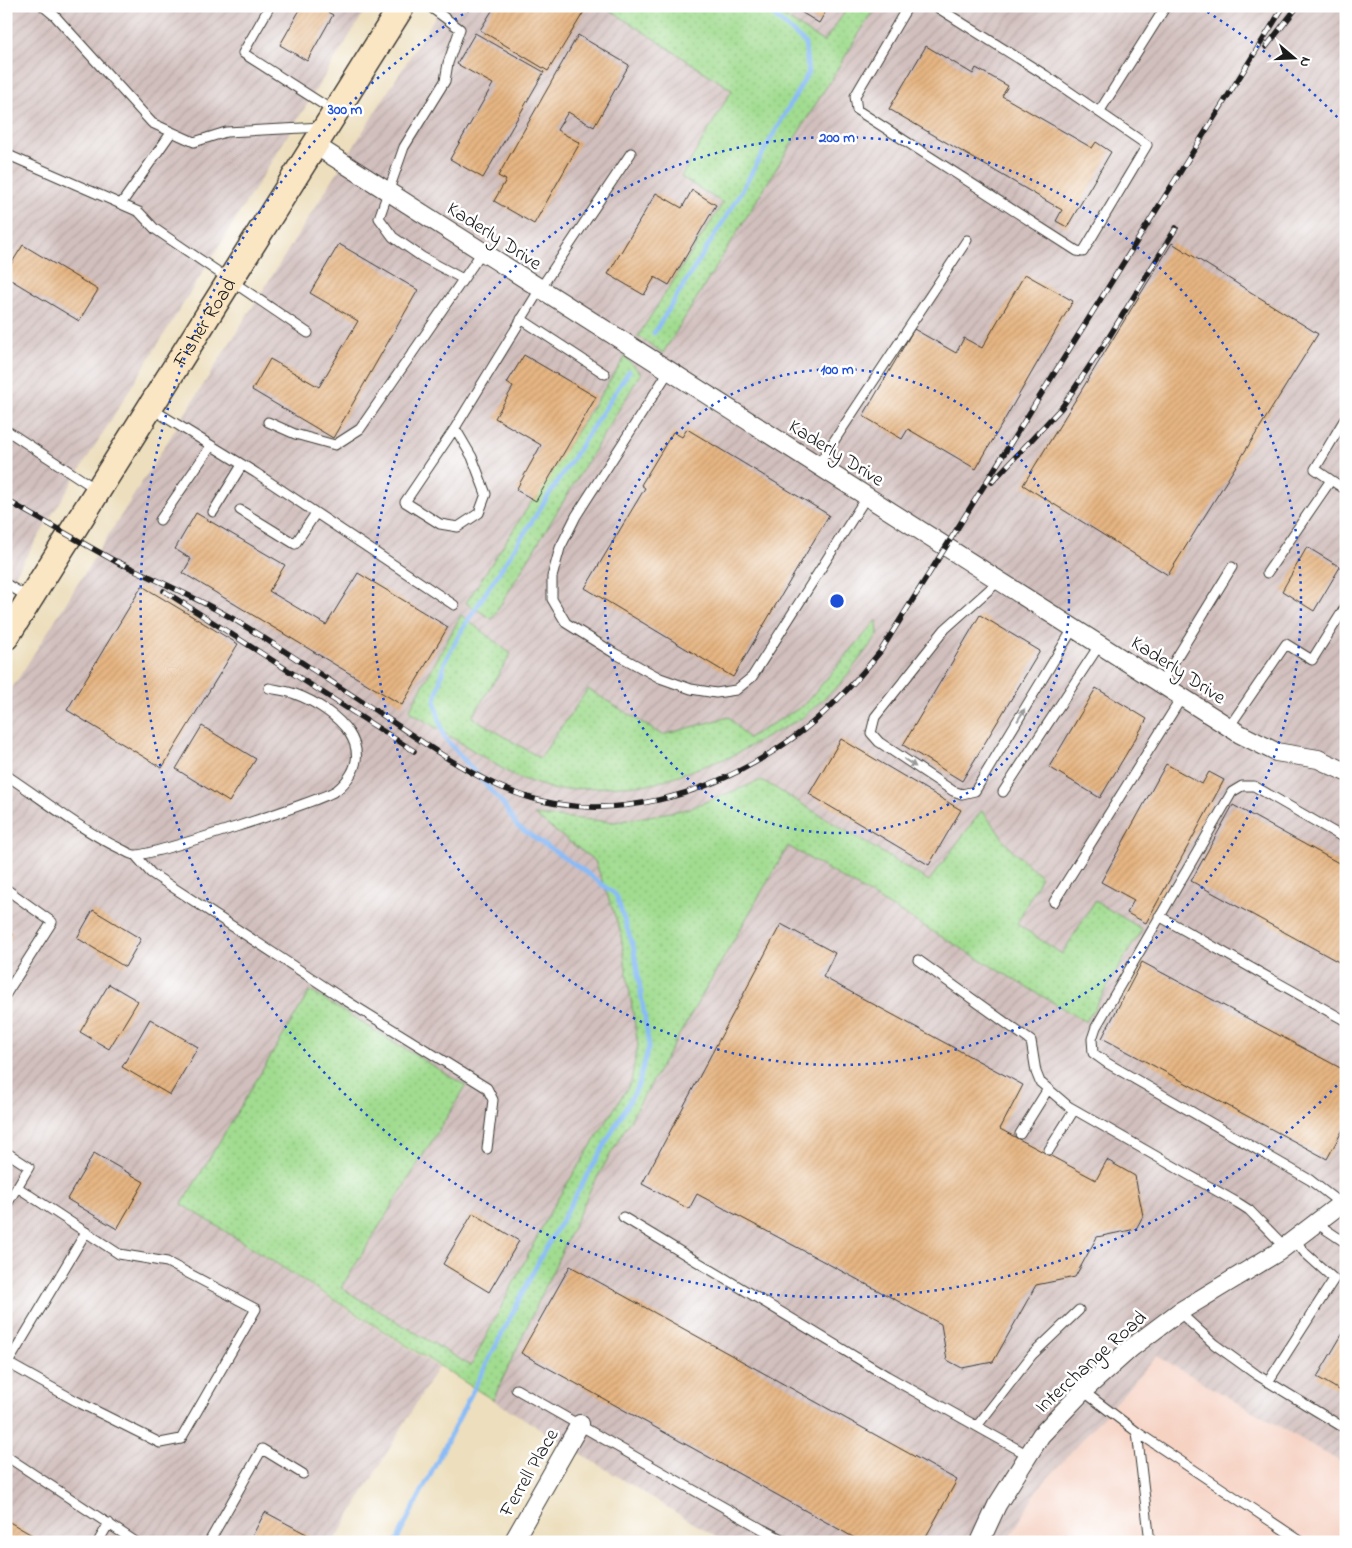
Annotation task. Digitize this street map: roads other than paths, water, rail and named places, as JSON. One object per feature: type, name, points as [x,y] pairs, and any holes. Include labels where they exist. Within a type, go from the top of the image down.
[{"type":"main road","name":"Fisher Road","points":[[6,636],[230,282],[397,8]]},
{"type":"street","name":"Kaderly Drive","points":[[325,128],[388,192],[1182,697],[1264,747],[1276,752],[1318,759],[1346,772]]},
{"type":"street","name":"Interchange Road","points":[[980,1542],[997,1505],[1041,1435],[1084,1391],[1131,1348],[1179,1312],[1289,1243],[1344,1202]]},
{"type":"street","name":"Ferrell Place","points":[[514,1542],[580,1424]]},
{"type":"lane","points":[[43,6],[55,16],[152,123],[171,133],[194,142],[226,132],[325,128]]},
{"type":"lane","points":[[270,6],[243,54],[325,128]]},
{"type":"lane","points":[[429,6],[460,29],[448,63],[445,81],[404,147],[379,218],[393,237],[422,257],[464,279]]},
{"type":"lane","points":[[908,6],[855,96],[858,110],[1077,251],[1084,252],[1147,145],[1046,75],[935,6]]},
{"type":"lane","points":[[1098,112],[1166,6]]},
{"type":"lane","points":[[120,204],[171,133]]},
{"type":"lane","points":[[455,428],[472,457],[486,494],[479,513],[458,527],[440,524],[405,502],[455,428],[540,289],[631,153]]},
{"type":"lane","points":[[6,154],[139,212],[155,229],[181,245],[230,282],[308,333]]},
{"type":"lane","points":[[818,465],[967,240]]},
{"type":"lane","points":[[268,422],[295,434],[335,445],[360,429],[482,252]]},
{"type":"lane","points":[[521,319],[605,374]]},
{"type":"lane","points":[[669,371],[576,516],[560,548],[552,577],[552,600],[566,623],[660,678],[692,689],[716,693],[736,690],[752,677],[867,496]]},
{"type":"lane","points":[[150,408],[242,465],[454,605]]},
{"type":"lane","points":[[1346,417],[1315,469],[1346,490]]},
{"type":"lane","points":[[6,430],[98,491]]},
{"type":"lane","points":[[160,520],[211,446]]},
{"type":"lane","points":[[213,512],[242,465]]},
{"type":"lane","points":[[1268,573],[1331,480]]},
{"type":"lane","points":[[240,510],[295,544],[316,513]]},
{"type":"lane","points":[[1161,683],[1232,567]]},
{"type":"lane","points":[[1000,580],[944,629],[875,717],[872,734],[879,742],[953,792],[962,794],[975,790],[1074,627]]},
{"type":"lane","points":[[6,584],[30,599]]},
{"type":"lane","points":[[1230,727],[1286,644],[1312,660],[1346,606]]},
{"type":"lane","points":[[1003,792],[1100,644]]},
{"type":"lane","points":[[136,856],[166,850],[336,791],[355,766],[357,745],[346,727],[312,702],[295,694],[269,688]]},
{"type":"lane","points":[[1054,902],[1182,697]]},
{"type":"lane","points":[[6,775],[107,842],[136,856],[152,873],[342,998],[486,1088],[493,1100],[487,1149]]},
{"type":"lane","points":[[1344,1202],[1310,1180],[1107,1063],[1093,1052],[1092,1039],[1096,1027],[1232,792],[1242,786],[1254,786],[1346,839]]},
{"type":"lane","points":[[6,889],[52,922],[6,994]]},
{"type":"lane","points":[[1159,916],[1346,1021]]},
{"type":"lane","points":[[918,960],[1031,1040],[1036,1072],[1040,1082],[1074,1110],[1249,1210],[1289,1243],[1305,1253],[1334,1279],[1268,1382]]},
{"type":"lane","points":[[1020,1134],[1048,1089]]},
{"type":"lane","points":[[1049,1150],[1074,1110]]},
{"type":"lane","points":[[6,1152],[29,1167],[6,1206]]},
{"type":"lane","points":[[17,1187],[86,1232],[119,1254],[167,1262],[256,1310],[181,1439],[160,1443],[76,1401],[7,1362],[86,1232]]},
{"type":"lane","points":[[623,1218],[887,1376],[1028,1455]]},
{"type":"lane","points":[[1316,1223],[1346,1243]]},
{"type":"lane","points":[[977,1426],[1032,1355],[1079,1310]]},
{"type":"lane","points":[[1179,1312],[1214,1344],[1268,1382],[1346,1429]]},
{"type":"lane","points":[[516,1389],[787,1542]]},
{"type":"lane","points":[[1084,1391],[1136,1432],[1302,1542]]},
{"type":"lane","points":[[1136,1432],[1150,1542]]},
{"type":"lane","points":[[209,1542],[262,1449],[303,1474]]},
{"type":"lane","points":[[6,1456],[136,1542]]},
{"type":"lane","points":[[98,1542],[109,1524]]},
{"type":"lane","points":[[1050,1542],[1064,1542]]},
{"type":"waterway","points":[[654,333],[734,204],[808,73],[805,43],[772,14],[755,6]]},
{"type":"waterway","points":[[396,1542],[542,1255],[638,1086],[649,1045],[634,949],[616,895],[583,870],[517,826],[503,804],[444,737],[435,702],[445,661],[463,628],[629,371]]},
{"type":"railway","points":[[116,561],[235,620],[455,763],[513,792],[549,802],[585,807],[622,806],[659,800],[694,790],[729,776],[762,758],[805,729],[839,698],[880,652],[1284,6]]},
{"type":"railway","points":[[1266,47],[1298,6]]},
{"type":"railway","points":[[992,482],[1062,407],[1109,337],[1176,228]]},
{"type":"railway","points":[[6,500],[122,565]]},
{"type":"railway","points":[[164,591],[414,751]]}]
